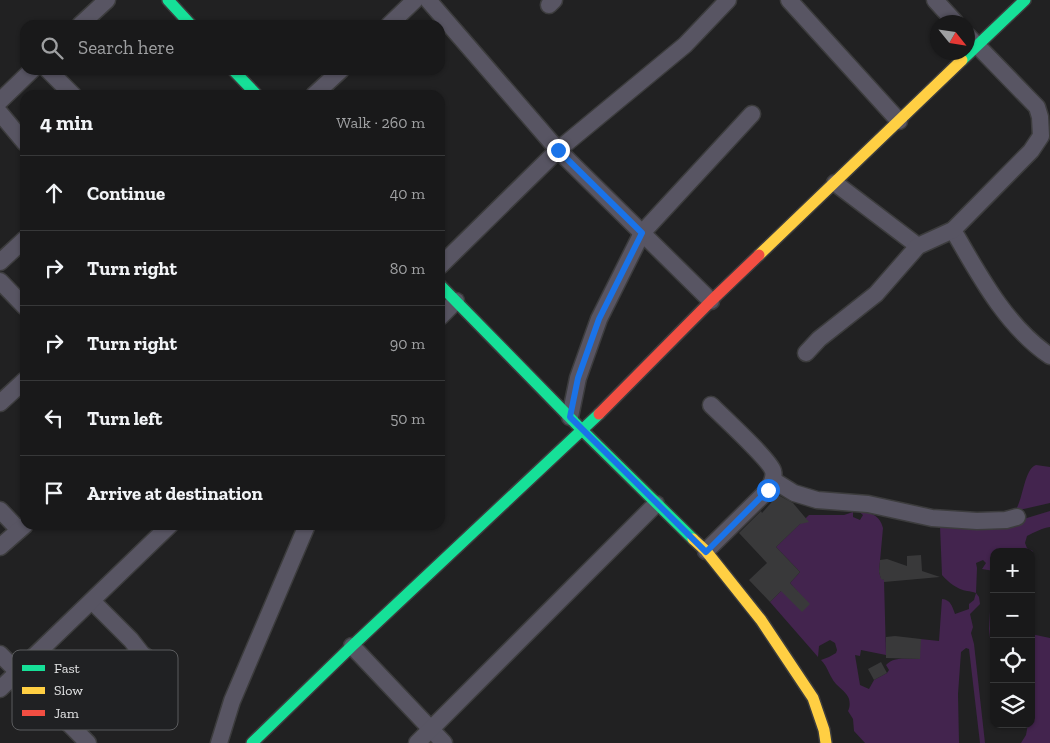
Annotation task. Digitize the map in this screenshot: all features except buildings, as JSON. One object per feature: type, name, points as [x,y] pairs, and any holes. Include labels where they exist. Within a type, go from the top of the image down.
[{"type":"street","points":[[85,20],[106,0]]},
{"type":"street","points":[[168,0],[186,20]]},
{"type":"street","points":[[394,20],[415,0]]},
{"type":"street","points":[[428,0],[558,150],[711,301]]},
{"type":"street","points":[[445,261],[558,150],[685,45],[728,0]]},
{"type":"street","points":[[789,0],[899,122]]},
{"type":"street","points":[[935,0],[949,15]]},
{"type":"street","points":[[975,39],[1025,0]]},
{"type":"street","points":[[806,352],[818,339],[876,294],[918,246],[953,230],[1030,151],[1041,136],[1038,107],[975,44]]},
{"type":"street","points":[[252,743],[352,646],[583,431],[711,301],[899,122],[955,60]]},
{"type":"street","points":[[0,101],[27,75]]},
{"type":"street","points":[[53,75],[68,90]]},
{"type":"street","points":[[238,75],[251,90]]},
{"type":"street","points":[[319,90],[336,75]]},
{"type":"street","points":[[0,112],[20,137]]},
{"type":"street","points":[[570,417],[578,378],[599,319],[642,233],[752,114]]},
{"type":"street","points":[[835,183],[918,246]]},
{"type":"street","points":[[953,230],[974,267],[1011,321],[1037,347],[1050,356]]},
{"type":"street","points":[[0,262],[20,243]]},
{"type":"street","points":[[0,281],[20,302]]},
{"type":"street","points":[[445,290],[583,431],[706,552],[761,620],[813,698],[824,730],[826,743]]},
{"type":"street","points":[[445,312],[456,301]]},
{"type":"street","points":[[0,403],[20,385]]},
{"type":"street","points":[[706,552],[768,490],[773,480],[773,470],[765,460],[711,405]]},
{"type":"street","points":[[773,480],[794,493],[817,500],[868,504],[932,518],[977,521],[1006,520],[1017,517]]},
{"type":"street","points":[[417,743],[656,504]]},
{"type":"street","points":[[0,510],[20,526]]},
{"type":"street","points":[[0,547],[20,530]]},
{"type":"street","points":[[42,650],[165,530]]},
{"type":"street","points":[[219,743],[232,700],[306,530]]},
{"type":"street","points":[[92,601],[139,650]]},
{"type":"street","points":[[352,646],[444,743]]},
{"type":"street","points":[[0,654],[12,667]]},
{"type":"street","points":[[0,689],[12,678]]},
{"type":"street","points":[[75,730],[88,743]]},
{"type":"shaded area","points":[[1036,465],[1050,467],[1050,503],[1015,511],[1029,472]]},
{"type":"shaded area","points":[[858,511],[867,512],[877,517],[883,528],[879,572],[884,580],[886,655],[861,650],[860,656],[855,655],[860,685],[869,689],[874,680],[887,673],[889,670],[886,665],[893,660],[920,659],[920,639],[939,641],[942,599],[949,602],[955,614],[969,609],[969,604],[974,600],[976,593],[980,604],[970,614],[973,627],[971,633],[974,644],[985,743],[980,743],[969,649],[966,648],[961,652],[958,694],[959,743],[865,743],[854,731],[853,719],[848,711],[850,704],[848,697],[836,684],[821,660],[836,653],[835,643],[830,640],[819,646],[818,657],[770,602],[781,591],[798,592],[790,583],[800,572],[776,547],[809,515],[844,515],[853,512],[853,517],[860,520],[863,515]]},
{"type":"shaded area","points":[[1050,511],[1050,527],[1027,536],[1025,543],[1027,548],[990,548],[990,570],[982,569],[986,563],[983,560],[976,563],[976,593],[957,587],[942,575],[940,526],[1017,521]]},
{"type":"shaded area","points":[[1035,635],[1050,638],[1050,743],[1021,743],[1026,735],[1027,728],[1035,728]]},
{"type":"traffic: fast","points":[[168,0],[186,20]]},
{"type":"traffic: fast","points":[[975,48],[1025,0]]},
{"type":"traffic: fast","points":[[238,75],[252,90]]},
{"type":"traffic: fast","points":[[445,290],[583,431],[693,539]]},
{"type":"traffic: fast","points":[[252,743],[352,646],[599,414]]},
{"type":"traffic: slow","points":[[759,255],[962,60]]},
{"type":"traffic: slow","points":[[693,539],[706,551],[761,620],[813,698],[824,730],[826,743]]},
{"type":"traffic: jam","points":[[599,414],[759,255]]},
{"type":"route","points":[[558,150],[642,233],[599,319],[578,378],[570,417],[706,552],[768,490]]}]
